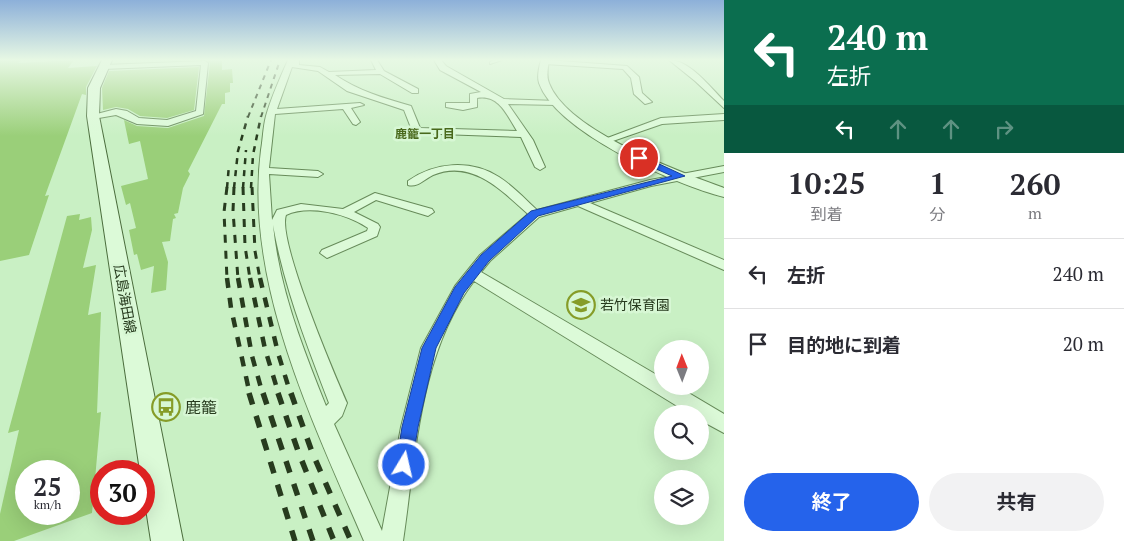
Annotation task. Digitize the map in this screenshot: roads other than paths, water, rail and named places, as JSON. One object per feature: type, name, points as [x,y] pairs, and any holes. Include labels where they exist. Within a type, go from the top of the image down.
[{"type":"main road","name":"広島海田線","points":[[95,85],[93,116],[167,541]]},
{"type":"street","points":[[93,116],[116,112],[124,113],[137,121],[168,123],[200,112],[203,85]]},
{"type":"street","points":[[281,85],[271,112],[263,172],[265,222],[280,295],[323,422],[375,541]]},
{"type":"street","points":[[345,85],[369,97],[408,108],[416,131],[524,134]]},
{"type":"street","points":[[405,85],[415,91]]},
{"type":"street","points":[[475,85],[502,100],[524,134],[540,167]]},
{"type":"street","points":[[546,85],[557,103],[582,125],[607,140],[681,176],[724,193]]},
{"type":"street","points":[[636,85],[638,94],[648,102]]},
{"type":"street","points":[[704,85],[724,106]]},
{"type":"street","points":[[449,105],[474,105],[473,96],[490,93]]},
{"type":"street","points":[[502,100],[557,103]]},
{"type":"street","points":[[271,112],[347,108],[360,105]]},
{"type":"street","points":[[347,108],[356,122]]},
{"type":"street","points":[[607,140],[661,121],[724,117]]},
{"type":"street","points":[[412,183],[421,175],[446,168],[460,168],[495,180],[535,214]]},
{"type":"street","points":[[392,541],[410,427],[429,348],[460,290],[485,258],[535,214],[681,176],[724,169]]},
{"type":"street","points":[[263,172],[318,174]]},
{"type":"street","points":[[344,213],[376,196],[428,212]]},
{"type":"street","points":[[579,202],[724,265]]},
{"type":"street","points":[[323,422],[336,410],[336,397],[300,304],[284,251],[278,216],[285,210],[297,207],[326,209],[344,213],[371,224],[374,230],[328,253]]},
{"type":"street","points":[[473,274],[724,424]]},
{"type":"railway","points":[[248,117],[261,85]]},
{"type":"railway","points":[[261,117],[272,85]]},
{"type":"railway","points":[[234,188],[238,151],[248,116]]},
{"type":"railway","points":[[251,188],[253,155],[261,116]]},
{"type":"railway","points":[[243,188],[246,150]]},
{"type":"railway","points":[[227,188],[229,165]]},
{"type":"railway","points":[[227,187],[224,212],[227,279]]},
{"type":"railway","points":[[234,187],[233,211],[238,279]]},
{"type":"railway","points":[[252,187],[255,251],[260,279]]},
{"type":"railway","points":[[243,188],[245,246],[250,279]]},
{"type":"railway","points":[[227,278],[231,308],[250,395]]},
{"type":"railway","points":[[238,278],[252,356],[263,395]]},
{"type":"railway","points":[[250,278],[265,349],[279,395]]},
{"type":"railway","points":[[260,278],[278,353],[291,395]]},
{"type":"railway","points":[[249,393],[295,541]]},
{"type":"railway","points":[[263,393],[313,541]]},
{"type":"railway","points":[[278,393],[298,451],[334,541]]},
{"type":"railway","points":[[291,393],[312,452],[351,541]]},
{"type":"place","name":"若竹保育園","points":[[581,305]]},
{"type":"place","name":"鹿籠","points":[[166,407]]},
{"type":"district","name":"鹿籠一丁目","points":[[425,134]]}]
